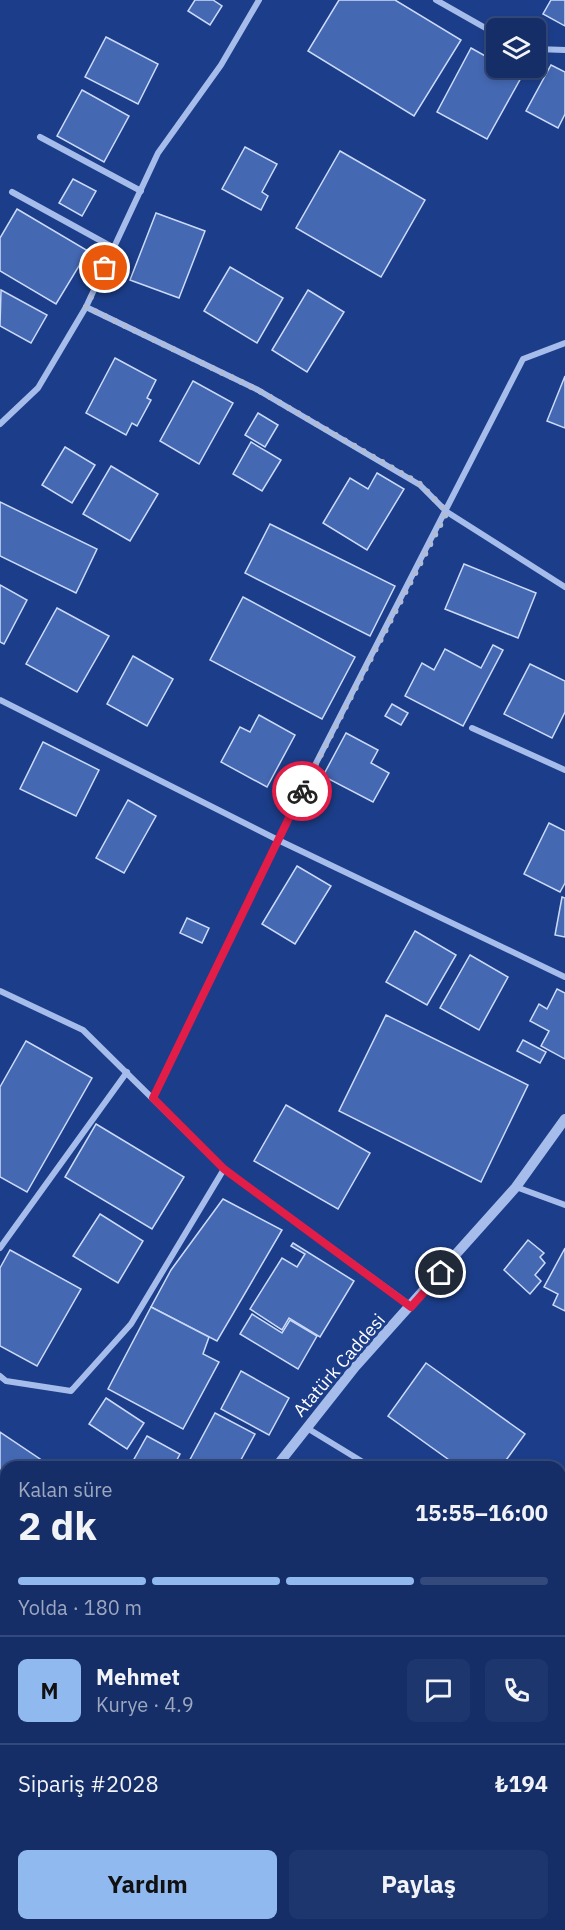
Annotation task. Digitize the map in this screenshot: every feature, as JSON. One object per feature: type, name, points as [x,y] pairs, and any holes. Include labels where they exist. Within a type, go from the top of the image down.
[{"type":"street","points":[[0,424],[38,388],[86,307],[158,153],[221,65],[259,0]]},
{"type":"street","points":[[436,0],[486,28]]},
{"type":"street","points":[[546,49],[565,50]]},
{"type":"street","points":[[40,137],[141,191]]},
{"type":"street","points":[[12,192],[114,248]]},
{"type":"street","points":[[86,307],[258,390],[420,484],[447,512],[565,587]]},
{"type":"street","points":[[153,1098],[278,840],[523,359],[565,343]]},
{"type":"street","points":[[0,700],[278,840],[565,977]]},
{"type":"street","points":[[472,728],[565,770]]},
{"type":"street","points":[[0,991],[83,1030],[224,1169],[411,1307]]},
{"type":"street","points":[[0,1248],[127,1072]]},
{"type":"street","name":"Atatürk Caddesi","points":[[281,1461],[356,1367],[516,1187],[565,1119]]},
{"type":"street","points":[[0,1376],[6,1381],[71,1391],[131,1324],[224,1169]]},
{"type":"street","points":[[516,1187],[565,1206]]},
{"type":"street","points":[[307,1428],[361,1461]]},
{"type":"building","points":[[195,0],[213,0],[222,6],[210,25],[188,11]]},
{"type":"building","points":[[339,0],[395,0],[461,40],[414,116],[308,51]]},
{"type":"building","points":[[551,0],[565,0],[565,26],[543,14]]},
{"type":"building","points":[[106,37],[158,64],[138,104],[85,77]]},
{"type":"building","points":[[471,48],[486,56],[486,78],[521,78],[487,139],[437,112]]},
{"type":"building","points":[[551,65],[565,72],[565,114],[558,128],[526,111],[546,78]]},
{"type":"building","points":[[82,90],[129,116],[104,162],[57,136]]},
{"type":"building","points":[[245,147],[277,164],[262,192],[268,196],[261,210],[222,189]]},
{"type":"building","points":[[340,151],[425,200],[381,277],[296,228]]},
{"type":"building","points":[[73,179],[96,191],[82,216],[59,203]]},
{"type":"building","points":[[17,209],[88,251],[56,304],[0,271],[0,238]]},
{"type":"building","points":[[156,213],[205,231],[179,298],[130,280]]},
{"type":"building","points":[[230,267],[283,298],[257,343],[204,311]]},
{"type":"building","points":[[1,290],[47,315],[31,343],[0,326]]},
{"type":"building","points":[[308,290],[344,312],[307,372],[272,350]]},
{"type":"building","points":[[115,358],[156,380],[147,398],[151,400],[137,426],[132,423],[126,435],[86,413]]},
{"type":"building","points":[[565,376],[565,428],[547,421]]},
{"type":"building","points":[[193,381],[233,403],[199,464],[160,441]]},
{"type":"building","points":[[258,413],[278,425],[265,447],[245,435]]},
{"type":"building","points":[[251,442],[281,460],[262,491],[233,474]]},
{"type":"building","points":[[65,447],[95,465],[72,503],[42,485]]},
{"type":"building","points":[[111,466],[158,494],[130,541],[83,514]]},
{"type":"building","points":[[377,473],[404,489],[367,550],[323,523],[350,478],[368,489]]},
{"type":"building","points":[[0,502],[97,549],[76,593],[0,556]]},
{"type":"building","points":[[270,524],[395,586],[370,636],[245,573]]},
{"type":"building","points":[[464,564],[536,593],[518,638],[445,609]]},
{"type":"building","points":[[0,585],[27,600],[4,644],[0,642]]},
{"type":"building","points":[[243,597],[355,657],[322,719],[210,660]]},
{"type":"building","points":[[57,608],[109,636],[77,692],[26,664]]},
{"type":"building","points":[[493,645],[503,650],[463,726],[405,696],[422,663],[434,670],[445,649],[481,668]]},
{"type":"building","points":[[133,656],[173,679],[147,726],[107,704]]},
{"type":"building","points":[[530,664],[565,681],[565,712],[552,738],[504,714]]},
{"type":"building","points":[[392,704],[408,713],[401,725],[385,716]]},
{"type":"building","points":[[259,715],[295,735],[267,787],[221,762],[240,727],[250,732]]},
{"type":"building","points":[[346,733],[378,750],[371,763],[389,773],[373,802],[323,776]]},
{"type":"building","points":[[43,742],[99,770],[76,816],[20,789]]},
{"type":"building","points":[[128,800],[156,816],[124,873],[96,858]]},
{"type":"building","points":[[549,823],[565,831],[565,883],[560,892],[524,874]]},
{"type":"building","points":[[297,866],[331,886],[295,944],[262,924]]},
{"type":"building","points":[[562,897],[565,898],[565,937],[555,935]]},
{"type":"building","points":[[187,918],[209,928],[202,943],[180,933]]},
{"type":"building","points":[[415,931],[456,955],[427,1005],[386,982]]},
{"type":"building","points":[[470,955],[508,977],[479,1030],[440,1008]]},
{"type":"building","points":[[557,989],[565,993],[565,1059],[541,1046],[549,1031],[530,1021],[539,1004],[547,1009]]},
{"type":"building","points":[[386,1015],[528,1085],[481,1182],[339,1111]]},
{"type":"building","points":[[523,1040],[546,1052],[540,1063],[517,1051]]},
{"type":"building","points":[[26,1041],[92,1078],[27,1192],[0,1177],[0,1087]]},
{"type":"building","points":[[286,1105],[370,1153],[338,1209],[254,1161]]},
{"type":"building","points":[[96,1124],[184,1177],[152,1229],[65,1177]]},
{"type":"building","points":[[223,1199],[282,1230],[217,1341],[151,1307],[171,1270]]},
{"type":"building","points":[[100,1214],[143,1241],[118,1283],[73,1256]]},
{"type":"building","points":[[528,1240],[544,1253],[540,1257],[545,1263],[535,1275],[541,1281],[530,1294],[504,1270]]},
{"type":"building","points":[[293,1243],[354,1281],[320,1337],[289,1318],[282,1330],[250,1309],[282,1258],[297,1267],[305,1254],[291,1246]]},
{"type":"building","points":[[565,1248],[565,1311],[553,1305],[558,1294],[544,1287]]},
{"type":"building","points":[[10,1250],[81,1289],[37,1366],[0,1346],[0,1268]]},
{"type":"building","points":[[151,1307],[209,1337],[203,1354],[219,1362],[183,1429],[108,1389]]},
{"type":"building","points":[[252,1314],[282,1333],[290,1320],[317,1336],[298,1369],[240,1334]]},
{"type":"building","points":[[426,1363],[525,1434],[505,1461],[451,1461],[388,1416]]},
{"type":"building","points":[[241,1371],[289,1398],[269,1435],[221,1409]]},
{"type":"building","points":[[106,1398],[144,1423],[127,1449],[89,1424]]},
{"type":"building","points":[[215,1413],[255,1434],[240,1461],[189,1461]]},
{"type":"building","points":[[0,1432],[43,1461],[0,1461]]},
{"type":"building","points":[[147,1436],[180,1454],[176,1461],[133,1461]]},
{"type":"way so far","points":[[105,268],[86,307],[258,390],[420,484],[447,512],[302,791]]},
{"type":"route","points":[[302,791],[153,1098],[224,1169],[411,1307],[441,1273]]}]
